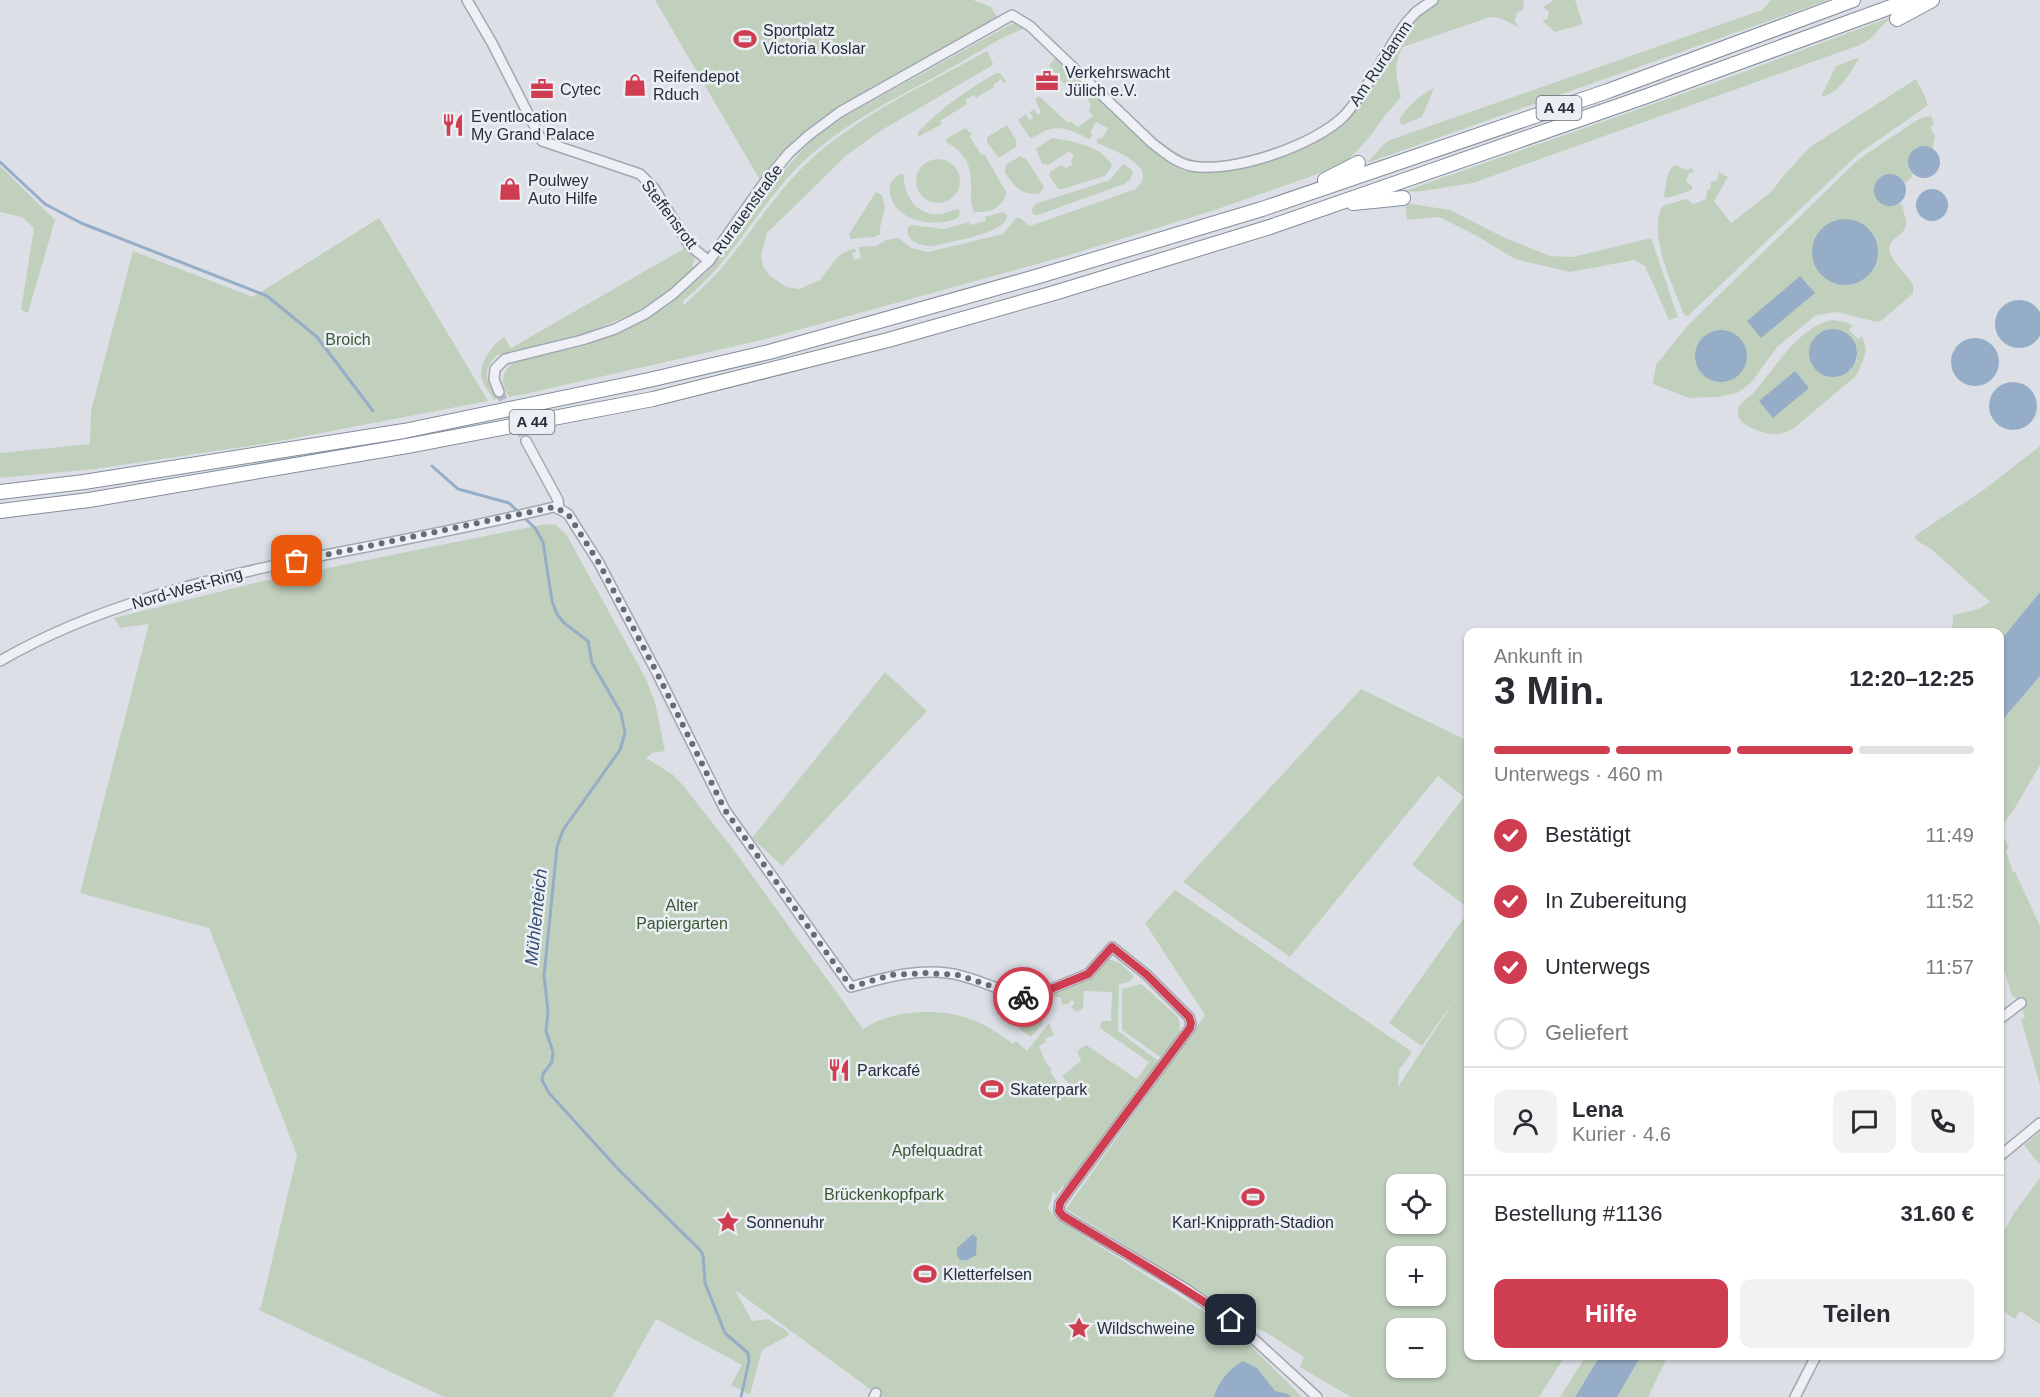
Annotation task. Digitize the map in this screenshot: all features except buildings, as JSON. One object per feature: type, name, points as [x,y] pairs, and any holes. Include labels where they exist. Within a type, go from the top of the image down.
[{"type":"highway","name":"A 44","points":[[0,492],[84,482],[404,431],[649,380],[769,352],[1262,209],[1608,91],[1853,0]]},
{"type":"highway","name":"A 44","points":[[0,511],[89,500],[407,446],[653,399],[888,340],[1270,227],[1644,97],[1910,0]]},
{"type":"highway","points":[[1897,19],[1932,0]]},
{"type":"highway","points":[[1262,209],[1358,163]]},
{"type":"highway","points":[[1330,206],[1403,198]]},
{"type":"street","name":"Steffensrott","points":[[467,0],[492,43],[542,141],[640,174],[654,188],[688,245],[709,261]]},
{"type":"street","name":"Am Rurdamm","points":[[1012,15],[1030,26],[1152,143],[1171,158],[1194,166],[1228,167],[1304,143],[1336,123],[1353,105],[1406,22],[1433,0]]},
{"type":"street","name":"Rurauenstraße","points":[[499,392],[494,379],[495,369],[505,359],[582,340],[615,329],[645,314],[674,294],[709,261],[764,183],[789,153],[808,135],[840,112],[1012,15]]},
{"type":"street","points":[[526,441],[558,500],[560,509],[568,514],[599,563],[725,810],[851,987],[891,975],[926,973],[959,975],[1028,998],[1088,974],[1112,947],[1147,975],[1189,1017],[1190,1028],[1060,1203],[1059,1211],[1063,1216],[1113,1247],[1186,1289],[1245,1331],[1317,1397]]},
{"type":"street","name":"Nord-West-Ring","points":[[0,661],[55,633],[106,612],[180,588],[253,570],[554,507],[560,509]]},
{"type":"street","points":[[2004,1016],[2021,1003]]},
{"type":"street","points":[[2004,1153],[2040,1123]]},
{"type":"street","points":[[1796,1397],[1814,1360]]},
{"type":"green space","points":[[655,0],[973,0],[991,7],[998,18],[831,112],[799,136],[776,159],[760,180]]},
{"type":"green space","points":[[1427,0],[1402,23],[1356,96],[1330,124],[1292,145],[1249,159],[1225,165],[1196,163],[1171,152],[1149,135],[1063,54],[1056,44],[1168,148],[1199,161],[1236,161],[1257,156],[1300,139],[1320,129],[1336,117],[1356,94],[1395,30],[1406,16]]},
{"type":"green space","points":[[1438,0],[1524,0],[1523,10],[1517,12],[1515,20],[1518,27],[1500,18],[1490,17],[1403,47],[1396,71],[1401,97],[1368,139],[1346,162],[1335,168],[1215,210],[1066,256],[762,340],[525,394],[509,397],[506,392],[503,383],[504,374],[514,362],[585,346],[622,332],[668,306],[706,273],[724,252],[771,184],[813,139],[842,118],[1013,23],[1026,28],[998,40],[869,113],[812,154],[781,186],[714,271],[683,301],[684,305],[709,282],[794,176],[826,146],[847,130],[893,102],[987,51],[993,63],[991,66],[882,130],[848,154],[767,233],[761,255],[763,266],[770,276],[787,287],[799,289],[820,280],[843,253],[855,248],[856,252],[852,253],[854,260],[861,258],[858,247],[876,246],[886,240],[899,238],[911,248],[928,252],[1003,234],[1016,218],[1020,218],[1030,226],[1136,189],[1143,177],[1138,166],[1126,156],[1097,143],[1098,138],[1102,139],[1108,128],[1096,122],[1090,133],[1093,135],[1089,139],[1058,128],[1047,130],[1030,138],[1018,120],[1026,114],[1029,120],[1033,118],[1030,112],[1034,109],[1038,115],[1041,113],[1035,99],[1039,96],[1068,123],[1070,121],[1078,127],[1093,116],[1089,111],[1091,105],[1086,96],[1070,89],[1049,66],[1055,58],[1149,146],[1175,167],[1183,171],[1212,172],[1247,165],[1347,117],[1409,21]]},
{"type":"green space","points":[[1554,0],[1575,0],[1583,24],[1555,32],[1542,21],[1547,19],[1549,12],[1543,7]]},
{"type":"green space","points":[[1771,0],[1828,0],[1367,163],[1390,140],[1762,10]]},
{"type":"green space","points":[[1891,17],[1870,39],[1860,45],[1473,183],[1402,192],[1730,77]]},
{"type":"green space","points":[[1860,57],[1839,87],[1821,97],[1836,66]]},
{"type":"green space","points":[[996,73],[1000,73],[1006,81],[1004,83],[1001,79],[993,85],[994,87],[976,98],[974,95],[965,100],[967,104],[940,121],[942,124],[918,137],[918,132],[945,107]]},
{"type":"green space","points":[[1916,79],[1927,101],[1927,106],[1857,155],[1688,316],[1684,315],[1660,248],[1658,221],[1661,208],[1686,199],[1694,204],[1706,199],[1707,190],[1710,189],[1711,182],[1717,180],[1719,172],[1728,177],[1714,201],[1731,223],[1771,192],[1810,147]]},
{"type":"green space","points":[[1434,88],[1422,117],[1402,125],[1399,120],[1406,110],[1418,98]]},
{"type":"green space","points":[[1931,116],[1934,124],[1930,127],[1935,136],[1933,148],[1924,146],[1915,148],[1909,169],[1912,177],[1905,183],[1895,175],[1897,205],[1900,203],[1902,206],[1906,223],[1905,229],[1889,246],[1894,261],[1913,284],[1913,293],[1910,296],[1877,322],[1837,312],[1816,315],[1777,347],[1751,383],[1737,393],[1717,397],[1689,398],[1653,384],[1656,365],[1688,325],[1859,159],[1921,118]]},
{"type":"green space","points":[[1007,125],[1016,140],[1016,147],[998,157],[987,142],[987,137]]},
{"type":"green space","points":[[965,128],[972,134],[969,136],[981,154],[985,155],[1006,192],[999,206],[985,212],[974,212],[971,203],[969,167],[963,156],[946,142],[946,139]]},
{"type":"green space","points":[[1052,138],[1095,149],[1108,159],[1112,166],[1105,176],[1058,189],[1049,175],[1051,171],[1061,165],[1066,168],[1072,165],[1071,160],[1074,157],[1070,151],[1048,165],[1042,164],[1036,149]]},
{"type":"green space","points":[[1020,156],[1027,160],[1044,187],[1040,193],[1028,193],[1019,189],[1005,172],[1006,165]]},
{"type":"green space","points":[[938,159],[954,165],[960,181],[954,197],[938,203],[922,197],[916,181],[922,165]]},
{"type":"green space","points":[[1123,164],[1133,173],[1130,180],[1124,184],[1038,215],[1034,215],[1031,211],[1035,204],[1110,180]]},
{"type":"green space","points":[[1675,165],[1687,170],[1691,168],[1694,171],[1688,174],[1686,181],[1692,186],[1692,190],[1667,198],[1664,196],[1667,179],[1669,171]]},
{"type":"green space","points":[[0,166],[55,220],[28,313],[21,310],[34,228],[22,217],[0,212]]},
{"type":"green space","points":[[900,174],[904,175],[906,190],[918,208],[931,214],[958,209],[959,217],[934,223],[903,214],[893,203],[890,190],[894,178]]},
{"type":"green space","points":[[876,192],[882,195],[885,205],[880,234],[875,237],[851,239],[849,234]]},
{"type":"green space","points":[[1405,203],[1450,210],[1501,236],[1550,256],[1573,257],[1651,238],[1678,317],[1669,320],[1645,266],[1634,260],[1570,272],[1515,259],[1439,217],[1407,220]]},
{"type":"green space","points":[[1003,212],[1007,215],[1005,221],[989,232],[933,246],[911,240],[908,232],[908,227],[912,225],[944,229],[969,222],[970,225],[986,221],[985,217]]},
{"type":"green space","name":"Broich","points":[[379,218],[488,401],[269,443],[95,469],[0,478],[0,453],[90,444],[91,411],[133,251],[253,297]]},
{"type":"green space","points":[[687,247],[695,258],[692,269],[671,290],[635,313],[589,332],[497,355],[487,372],[497,399],[494,400],[481,374],[486,358],[500,340],[504,337],[511,348]]},
{"type":"green space","points":[[1833,320],[1846,322],[1853,326],[1849,330],[1858,339],[1862,336],[1866,349],[1856,376],[1790,430],[1769,434],[1744,424],[1738,414],[1741,404],[1754,393],[1799,338],[1821,324]],"holes":[[[1821,331],[1857,348],[1857,360],[1850,371],[1813,339]]]},
{"type":"green space","points":[[2040,446],[2040,592],[2004,636],[2004,628],[1952,628],[1953,615],[1978,609],[1990,602],[1915,537],[1985,489]]},
{"type":"green space","points":[[545,524],[556,525],[566,534],[646,679],[655,702],[665,751],[652,753],[646,758],[672,774],[681,783],[730,845],[863,1029],[888,1017],[902,1014],[945,1013],[978,1022],[1013,1044],[1016,1041],[1027,1051],[1049,1023],[1054,1035],[1045,1039],[1046,1042],[1039,1046],[1046,1063],[1052,1070],[1050,1072],[1066,1094],[1072,1088],[1062,1076],[1081,1061],[1077,1051],[1086,1045],[1137,1079],[1149,1062],[1100,1028],[1101,1021],[1111,1021],[1112,992],[1084,991],[1083,1008],[1077,1012],[1071,1007],[1075,1003],[1072,1000],[1062,1005],[1061,997],[1044,997],[1075,984],[1108,959],[1120,963],[1134,976],[1130,982],[1119,984],[1118,1031],[1160,1062],[1064,1188],[1063,1185],[1056,1196],[1054,1190],[1048,1208],[1051,1213],[1070,1225],[1069,1227],[1237,1332],[1302,1397],[877,1397],[878,1395],[735,1290],[752,1321],[768,1319],[787,1331],[789,1335],[762,1350],[750,1395],[731,1385],[742,1365],[656,1319],[612,1397],[444,1397],[259,1310],[297,1155],[209,928],[80,893],[149,624],[120,628],[114,618],[259,582]]},
{"type":"green space","points":[[885,672],[927,711],[782,866],[752,838]]},
{"type":"green space","points":[[2040,676],[2040,765],[2004,823],[2004,718]]},
{"type":"green space","points":[[1361,689],[1464,739],[1464,797],[1438,776],[1290,957],[1183,882]]},
{"type":"green space","points":[[1464,797],[1464,905],[1412,865]]},
{"type":"green space","points":[[2004,838],[2009,847],[2006,851],[2013,872],[2040,926],[2040,1085],[2021,1019],[2025,1018],[2020,1000],[2012,996],[2004,969]]},
{"type":"green space","name":"Karl-Knipprath-Stadion","points":[[1175,890],[1412,1052],[1399,1070],[1398,1087],[1458,995],[1422,1046],[1389,1023],[1464,918],[1464,1360],[1562,1360],[1539,1397],[1351,1397],[1300,1367],[1304,1357],[1269,1334],[1249,1325],[1066,1209],[1205,1015],[1145,923]]},
{"type":"green space","points":[[1141,984],[1177,1016],[1179,1022],[1177,1039],[1163,1059],[1122,1030],[1122,989]]},
{"type":"green space","points":[[1043,998],[1043,1006],[1038,1006],[1035,1001]]},
{"type":"green space","points":[[1033,1013],[1042,1017],[1043,1023],[1031,1037],[1019,1029]]},
{"type":"green space","points":[[2040,1132],[2040,1165],[2024,1145]]},
{"type":"green space","points":[[2040,1178],[2040,1324],[2020,1311],[2015,1319],[2004,1312],[2004,1231]]},
{"type":"green space","points":[[1583,1360],[1598,1360],[1575,1397],[1560,1397]]},
{"type":"green space","points":[[1639,1360],[1666,1360],[1648,1397],[1617,1397]]},
{"type":"water","points":[[1924,146],[1935,151],[1940,162],[1935,173],[1924,178],[1913,173],[1908,162],[1913,151]]},
{"type":"water","points":[[1890,174],[1901,179],[1906,190],[1901,201],[1890,206],[1879,201],[1874,190],[1879,179]]},
{"type":"water","points":[[1932,189],[1943,194],[1948,205],[1943,216],[1932,221],[1921,216],[1916,205],[1921,194]]},
{"type":"water","points":[[1845,219],[1858,222],[1868,229],[1875,239],[1878,252],[1875,265],[1868,275],[1858,282],[1845,285],[1832,282],[1822,275],[1815,265],[1812,252],[1815,239],[1822,229],[1832,222]]},
{"type":"water","points":[[1800,276],[1815,293],[1761,338],[1747,321]]},
{"type":"water","points":[[2019,300],[2024,301],[2032,304],[2039,311],[2041,333],[2032,344],[2019,348],[2014,347],[2006,344],[1999,337],[1995,324],[1996,319],[1999,311],[2006,304]]},
{"type":"water","points":[[1828,329],[1838,329],[1853,339],[1857,353],[1856,362],[1847,373],[1838,377],[1828,377],[1813,367],[1809,358],[1809,348],[1819,333]]},
{"type":"water","points":[[1721,330],[1731,332],[1739,338],[1745,346],[1747,356],[1745,366],[1739,374],[1731,380],[1721,382],[1711,380],[1703,374],[1697,366],[1695,356],[1697,346],[1703,338],[1711,332]]},
{"type":"water","points":[[1970,338],[1980,338],[1995,348],[1999,362],[1995,376],[1989,382],[1980,386],[1970,386],[1955,376],[1951,367],[1951,357],[1961,342]]},
{"type":"water","points":[[1795,371],[1809,388],[1773,418],[1759,401]]},
{"type":"water","points":[[2008,382],[2018,382],[2033,392],[2037,406],[2036,415],[2027,426],[2018,430],[2008,430],[1993,420],[1989,411],[1989,401],[1999,386]]},
{"type":"water","points":[[2040,592],[2040,676],[2004,718],[2004,636]]},
{"type":"water","points":[[973,1234],[977,1238],[976,1255],[967,1260],[960,1260],[957,1256],[957,1248]]},
{"type":"water","points":[[1598,1360],[1639,1360],[1617,1397],[1575,1397]]},
{"type":"water","points":[[1243,1361],[1257,1368],[1275,1391],[1291,1397],[1214,1397],[1225,1376]]},
{"type":"waterway","points":[[0,162],[45,204],[81,223],[267,296],[317,337],[373,411]]},
{"type":"waterway","name":"Mühlenteich","points":[[432,466],[458,489],[509,503],[535,528],[543,542],[552,601],[557,614],[564,623],[588,641],[592,663],[621,713],[625,733],[620,750],[563,830],[557,847],[544,976],[548,1012],[546,1031],[553,1052],[552,1062],[543,1074],[542,1080],[549,1093],[619,1170],[700,1250],[703,1255],[705,1283],[725,1333],[748,1353],[749,1361],[741,1397]]},
{"type":"tunnel","points":[[499,392],[526,441]]},
{"type":"way so far","points":[[297,561],[554,507],[560,509],[568,514],[599,563],[725,810],[851,987],[891,975],[926,973],[959,975],[1023,997]]},
{"type":"place","name":"Sportplatz Victoria Koslar","points":[[745,39]]},
{"type":"place","name":"Verkehrswacht Jülich e.V.","points":[[1047,81]]},
{"type":"place","name":"Reifendepot Rduch","points":[[635,85]]},
{"type":"place","name":"Cytec","points":[[542,89]]},
{"type":"place","name":"Eventlocation My Grand Palace","points":[[453,125]]},
{"type":"place","name":"Poulwey Auto Hilfe","points":[[510,189]]},
{"type":"place","name":"Parkcafé","points":[[839,1070]]},
{"type":"place","name":"Skaterpark","points":[[992,1089]]},
{"type":"place","name":"Karl-Knipprath-Stadion","points":[[1253,1197]]},
{"type":"place","name":"Sonnenuhr","points":[[728,1222]]},
{"type":"place","name":"Kletterfelsen","points":[[925,1274]]},
{"type":"place","name":"Wildschweine","points":[[1079,1328]]},
{"type":"route","points":[[1023,997],[1028,998],[1088,974],[1112,947],[1147,975],[1189,1017],[1190,1028],[1060,1203],[1059,1211],[1063,1216],[1186,1289],[1231,1320]]},
{"type":"park label","name":"Alter Papiergarten","points":[[682,914]]},
{"type":"park label","name":"Apfelquadrat","points":[[937,1150]]},
{"type":"park label","name":"Brückenkopfpark","points":[[884,1194]]}]
